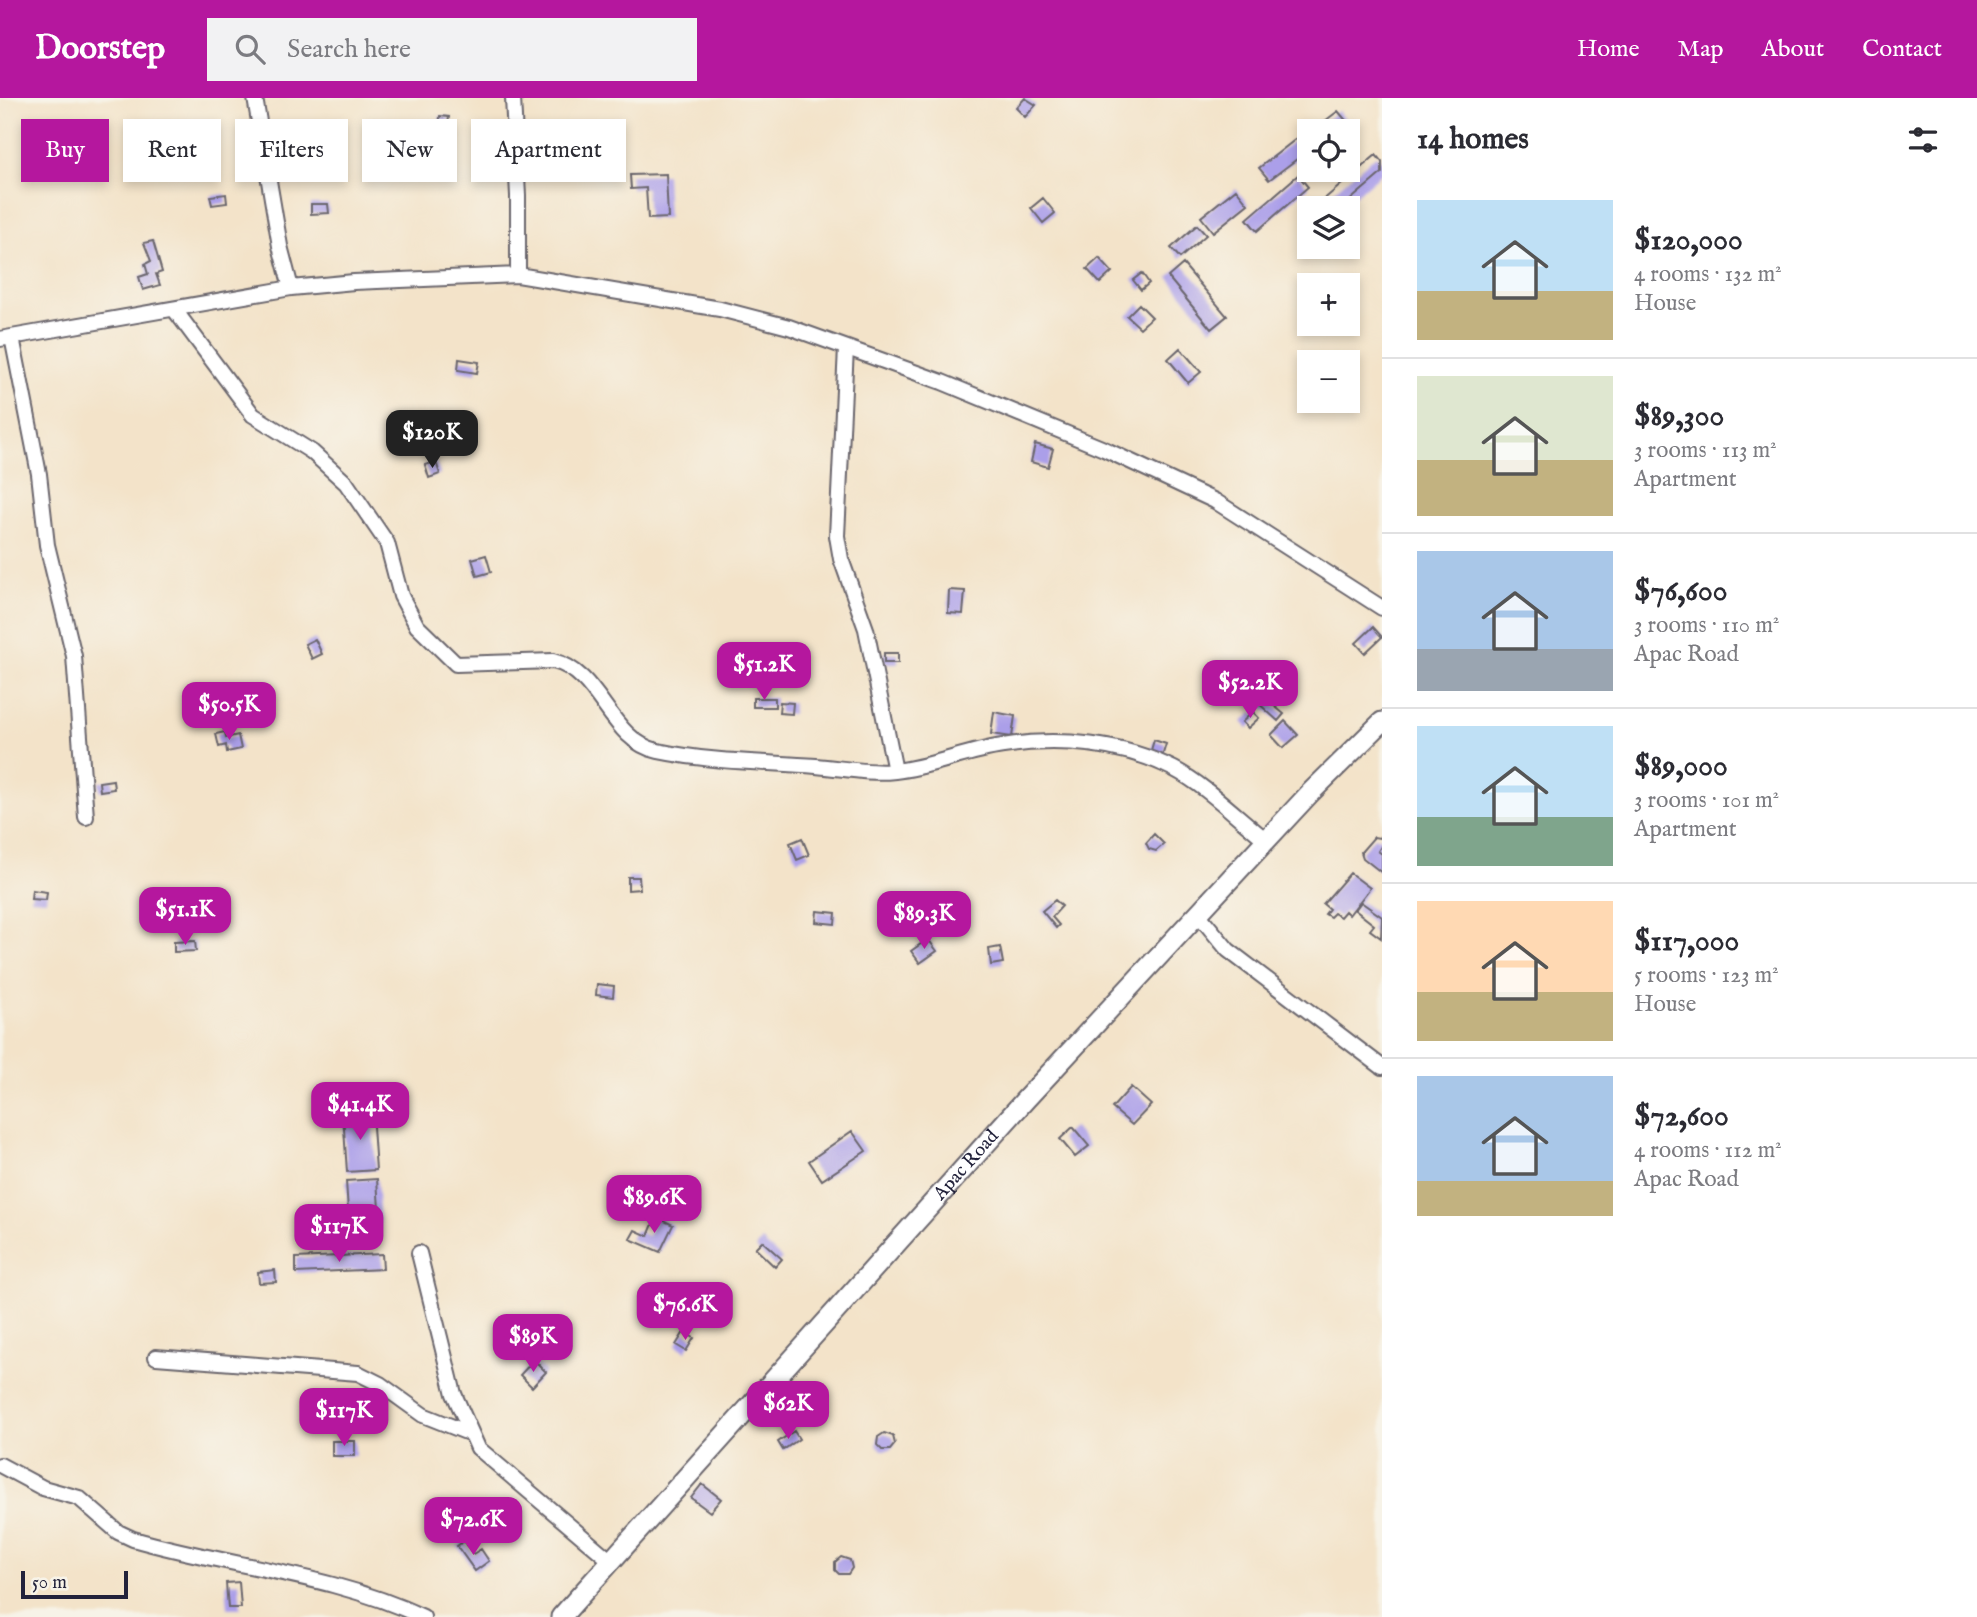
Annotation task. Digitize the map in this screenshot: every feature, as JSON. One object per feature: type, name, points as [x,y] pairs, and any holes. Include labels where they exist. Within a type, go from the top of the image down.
[{"type":"main road","name":"Apac Road","points":[[561,1617],[1026,1099],[1266,840],[1382,722]]},
{"type":"street","points":[[255,98],[280,246],[291,288]]},
{"type":"street","points":[[513,98],[518,196],[517,275]]},
{"type":"street","points":[[86,817],[74,656],[47,545],[39,474],[6,338],[291,288],[354,282],[517,275],[720,310],[789,327],[1006,406],[1215,501],[1382,608]]},
{"type":"street","points":[[174,309],[253,415],[312,452],[345,483],[387,543],[401,596],[417,626],[450,661],[463,665],[553,660],[563,663],[581,677],[637,744],[690,758],[875,772],[948,762],[1001,746],[1061,743],[1093,745],[1153,760],[1176,770],[1266,840]]},
{"type":"street","points":[[846,348],[836,518],[838,549],[866,629],[895,771]]},
{"type":"street","points":[[1199,915],[1228,950],[1382,1067]]},
{"type":"street","points":[[419,1252],[454,1394],[478,1448],[611,1561]]},
{"type":"street","points":[[156,1357],[358,1373],[423,1415],[471,1434]]},
{"type":"street","points":[[0,1465],[43,1488],[79,1498],[118,1532],[133,1539],[237,1565],[341,1586],[374,1595],[424,1617]]},
{"type":"building","points":[[1025,98],[1036,105],[1025,117],[1016,108]]},
{"type":"building","points":[[1338,111],[1345,119],[1328,119]]},
{"type":"building","points":[[1297,138],[1297,159],[1269,180],[1259,168]]},
{"type":"building","points":[[1376,155],[1382,162],[1382,173],[1355,196],[1328,196],[1344,182],[1360,182],[1360,169]]},
{"type":"building","points":[[666,174],[668,218],[648,219],[646,188],[631,189],[630,175]]},
{"type":"building","points":[[1297,176],[1297,182],[1304,182],[1308,187],[1257,231],[1247,219]]},
{"type":"building","points":[[1236,189],[1248,204],[1213,232],[1201,217]]},
{"type":"building","points":[[226,194],[227,203],[212,205],[210,196]]},
{"type":"building","points":[[1043,198],[1055,213],[1043,223],[1031,208]]},
{"type":"building","points":[[311,204],[328,204],[329,213],[311,214]]},
{"type":"building","points":[[1197,225],[1206,235],[1180,258],[1171,248]]},
{"type":"building","points":[[153,241],[162,272],[156,274],[160,285],[143,290],[139,277],[148,274],[145,264],[151,261],[144,243]]},
{"type":"building","points":[[1099,258],[1112,272],[1100,283],[1087,269]]},
{"type":"building","points":[[1183,264],[1227,316],[1211,329],[1168,277]]},
{"type":"building","points":[[1142,273],[1149,283],[1141,290],[1133,280]]},
{"type":"building","points":[[1139,304],[1152,317],[1140,328],[1127,316]]},
{"type":"building","points":[[1180,348],[1201,372],[1188,383],[1168,359]]},
{"type":"building","points":[[459,359],[479,362],[477,373],[458,370]]},
{"type":"building","points":[[1035,444],[1053,449],[1048,467],[1031,462]]},
{"type":"building","points":[[436,462],[440,474],[429,478],[425,465]]},
{"type":"building","points":[[486,555],[491,572],[477,576],[472,559]]},
{"type":"building","points":[[949,590],[965,591],[963,614],[948,613]]},
{"type":"building","points":[[1373,627],[1382,637],[1365,653],[1356,643]]},
{"type":"building","points":[[315,639],[322,654],[312,659],[305,644]]},
{"type":"building","points":[[884,653],[898,653],[898,663],[884,663]]},
{"type":"building","points":[[1261,695],[1284,714],[1278,721],[1256,701]]},
{"type":"building","points":[[753,698],[775,698],[775,707],[753,707]]},
{"type":"building","points":[[780,702],[793,703],[792,714],[779,713]]},
{"type":"building","points":[[994,712],[1015,716],[1012,737],[991,734]]},
{"type":"building","points":[[1253,712],[1259,718],[1248,728],[1242,722]]},
{"type":"building","points":[[1285,721],[1298,735],[1283,748],[1271,735]]},
{"type":"building","points":[[225,732],[226,738],[238,735],[241,749],[227,752],[226,745],[219,747],[216,734]]},
{"type":"building","points":[[1154,740],[1166,744],[1161,760],[1149,757]]},
{"type":"building","points":[[113,780],[114,789],[100,791],[99,782]]},
{"type":"building","points":[[1154,834],[1164,844],[1156,851],[1149,849],[1146,843]]},
{"type":"building","points":[[1382,834],[1382,845],[1378,851],[1382,854],[1382,873],[1363,858],[1361,852],[1374,837],[1379,838]]},
{"type":"building","points":[[802,838],[809,855],[797,860],[790,843]]},
{"type":"building","points":[[1350,873],[1370,888],[1349,915],[1345,911],[1340,917],[1334,913],[1330,917],[1325,914],[1329,909],[1323,904]]},
{"type":"building","points":[[628,877],[639,877],[640,889],[628,890]]},
{"type":"building","points":[[32,890],[47,892],[46,900],[31,899]]},
{"type":"building","points":[[1055,900],[1062,906],[1052,917],[1059,925],[1056,928],[1042,911]]},
{"type":"building","points":[[1361,902],[1382,917],[1381,938],[1370,930],[1374,925],[1355,910]]},
{"type":"building","points":[[817,911],[836,913],[835,924],[816,922]]},
{"type":"building","points":[[928,939],[937,951],[920,963],[911,951]]},
{"type":"building","points":[[195,941],[196,951],[174,952],[174,942]]},
{"type":"building","points":[[1000,947],[1003,963],[991,965],[989,949]]},
{"type":"building","points":[[597,984],[614,986],[613,997],[596,995]]},
{"type":"building","points":[[1131,1087],[1151,1105],[1132,1125],[1112,1108]]},
{"type":"building","points":[[372,1112],[376,1170],[347,1172],[343,1114]]},
{"type":"building","points":[[1073,1127],[1089,1146],[1075,1157],[1060,1139]]},
{"type":"building","points":[[852,1131],[866,1151],[822,1180],[809,1161]]},
{"type":"building","points":[[377,1179],[381,1239],[350,1241],[346,1181]]},
{"type":"building","points":[[656,1217],[673,1225],[660,1252],[630,1239],[635,1230],[648,1236]]},
{"type":"building","points":[[762,1241],[782,1259],[775,1267],[755,1248]]},
{"type":"building","points":[[382,1254],[383,1269],[296,1273],[296,1258]]},
{"type":"building","points":[[275,1270],[276,1282],[259,1283],[258,1272]]},
{"type":"building","points":[[684,1332],[694,1338],[686,1351],[676,1345]]},
{"type":"building","points":[[534,1360],[546,1372],[532,1387],[520,1375]]},
{"type":"building","points":[[794,1431],[799,1439],[783,1450],[778,1442]]},
{"type":"building","points":[[884,1433],[893,1436],[895,1444],[890,1450],[882,1450],[877,1445],[878,1437]]},
{"type":"building","points":[[332,1441],[355,1441],[355,1456],[332,1456]]},
{"type":"building","points":[[702,1484],[721,1499],[710,1512],[691,1498]]},
{"type":"building","points":[[464,1541],[473,1554],[481,1549],[489,1561],[475,1571],[457,1546]]},
{"type":"building","points":[[841,1557],[850,1560],[852,1568],[848,1574],[839,1574],[835,1570],[835,1562]]},
{"type":"building","points":[[239,1582],[241,1608],[228,1608],[226,1583]]}]
